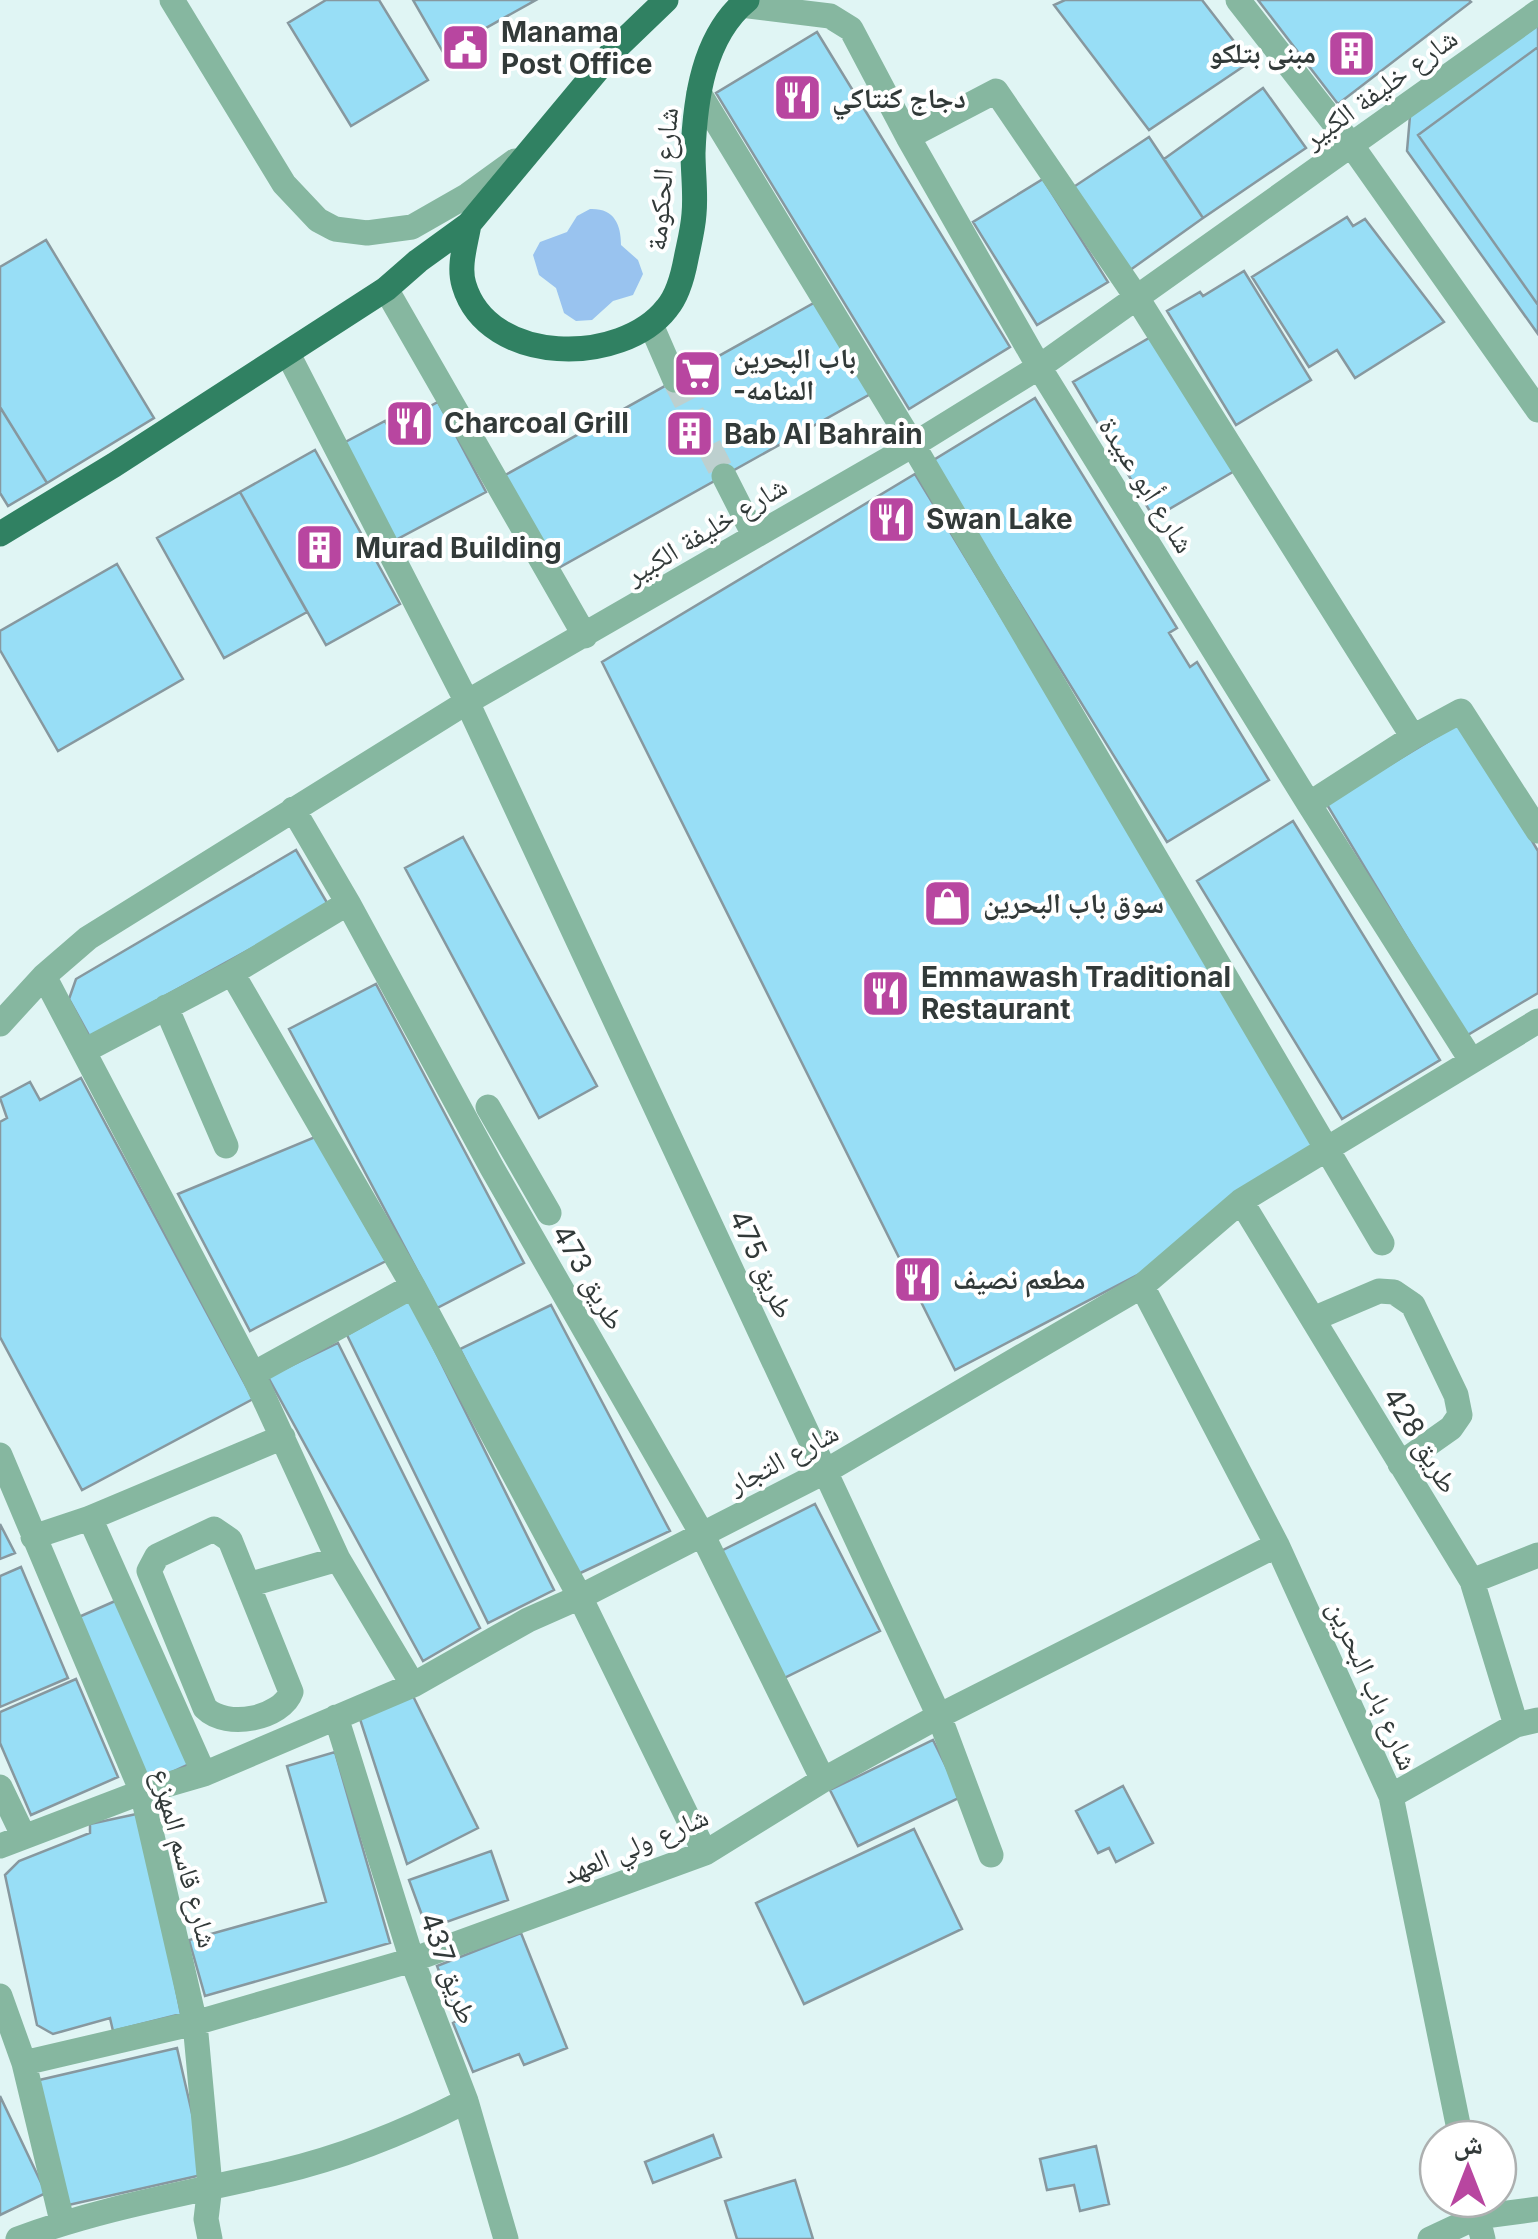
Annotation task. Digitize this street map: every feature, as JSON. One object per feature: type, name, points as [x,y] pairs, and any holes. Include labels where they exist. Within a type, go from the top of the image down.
[{"type":"main road","points":[[0,534],[288,354],[386,289],[469,224],[614,50],[666,0]]},
{"type":"main road","name":"شارع الحكومة","points":[[652,326],[671,304],[683,275],[694,212],[693,152],[700,93],[710,50],[744,3]]},
{"type":"main road","points":[[469,224],[462,270],[464,285],[475,306],[501,335],[537,348],[582,347],[622,339],[652,326]]},
{"type":"street","points":[[172,0],[284,184],[318,220],[335,228],[368,233],[412,227],[468,195],[528,152]]},
{"type":"street","points":[[1238,0],[1352,146],[1538,410]]},
{"type":"street","name":"شارع أبو عبيدة","points":[[744,3],[830,16],[852,29],[908,137],[1039,367],[1472,1060]]},
{"type":"street","name":"شارع خليفة الكبير","points":[[0,1024],[44,976],[88,938],[467,702],[913,445],[1039,367],[1538,12]]},
{"type":"street","points":[[908,137],[996,91],[1138,298],[1414,737]]},
{"type":"street","points":[[700,93],[913,445],[1382,1242]]},
{"type":"street","points":[[386,289],[586,636]]},
{"type":"street","points":[[652,326],[675,380]]},
{"type":"street","name":"طريق 475","points":[[288,354],[467,702],[939,1716],[991,1855]]},
{"type":"street","points":[[724,476],[754,534]]},
{"type":"street","points":[[1309,804],[1461,712],[1538,831]]},
{"type":"street","name":"طريق 473","points":[[293,810],[702,1534],[824,1780]]},
{"type":"street","points":[[84,1051],[108,1042],[232,973],[348,904]]},
{"type":"street","points":[[232,973],[413,1286],[580,1597],[705,1853]]},
{"type":"street","points":[[44,976],[254,1374],[338,1559],[413,1685]]},
{"type":"street","points":[[166,1007],[226,1146]]},
{"type":"street","name":"شارع التجار","points":[[12,1842],[142,1792],[204,1774],[413,1685],[528,1620],[826,1470],[1142,1286],[1241,1201],[1538,1021]]},
{"type":"street","points":[[488,1106],[549,1213]]},
{"type":"street","points":[[492,1168],[515,1154]]},
{"type":"street","name":"طريق 428","points":[[1241,1201],[1472,1581],[1527,1723]]},
{"type":"street","points":[[254,1374],[413,1286]]},
{"type":"street","name":"شارع باب البحرين","points":[[1142,1286],[1277,1545],[1391,1796],[1457,2119]]},
{"type":"street","points":[[1313,1319],[1378,1291],[1394,1292],[1413,1305],[1456,1394],[1460,1415],[1452,1428],[1400,1464]]},
{"type":"street","points":[[33,1537],[90,1518],[283,1437]]},
{"type":"street","name":"شارع قاسم المهزع","points":[[0,1454],[142,1792],[196,2022],[210,2186],[206,2220],[210,2239]]},
{"type":"street","points":[[90,1518],[204,1774]]},
{"type":"street","points":[[214,1529],[230,1540],[248,1585],[292,1692],[284,1705],[243,1721],[222,1721],[200,1699],[150,1572],[157,1556],[214,1529]]},
{"type":"street","name":"شارع ولي العهد","points":[[24,2063],[196,2022],[412,1960],[705,1853],[939,1716],[1277,1545]]},
{"type":"street","points":[[1472,1581],[1538,1555]]},
{"type":"street","points":[[248,1585],[338,1559]]},
{"type":"street","name":"طريق 437","points":[[336,1717],[412,1960],[466,2101],[506,2239]]},
{"type":"street","points":[[1391,1796],[1527,1723]]},
{"type":"street","points":[[0,1787],[12,1842]]},
{"type":"street","points":[[0,1996],[8,2041],[24,2063],[62,2222]]},
{"type":"street","points":[[18,2239],[62,2222],[283,2172],[410,2130],[466,2101]]},
{"type":"street","points":[[1430,2239],[1476,2219]]},
{"type":"water","points":[[590,209],[610,214],[620,230],[621,245],[638,260],[643,274],[633,295],[613,301],[592,320],[576,321],[564,313],[556,288],[539,275],[533,255],[540,242],[567,232],[577,216]]},
{"type":"building","points":[[326,0],[379,0],[428,80],[351,126],[288,23]]},
{"type":"building","points":[[413,0],[536,0],[443,52]]},
{"type":"building","points":[[1065,0],[1202,0],[1250,62],[1149,130],[1054,5]]},
{"type":"building","name":"مبنى بتلكو","points":[[1258,0],[1469,0],[1471,2],[1338,104]]},
{"type":"building","points":[[1538,25],[1538,334],[1407,151],[1410,116]]},
{"type":"building","points":[[817,32],[1010,347],[909,409],[716,93]]},
{"type":"building","points":[[1538,47],[1538,305],[1418,135]]},
{"type":"building","points":[[1263,88],[1306,148],[1203,218],[1164,159]]},
{"type":"building","points":[[1149,137],[1203,218],[1126,273],[1072,188]]},
{"type":"building","points":[[1043,179],[1108,282],[1037,325],[973,222]]},
{"type":"building","points":[[1347,217],[1353,226],[1365,219],[1444,322],[1355,378],[1337,350],[1309,367],[1252,277]]},
{"type":"building","points":[[46,240],[154,418],[47,483],[0,407],[0,267]]},
{"type":"building","points":[[1244,271],[1311,380],[1236,425],[1167,311],[1200,292],[1203,296]]},
{"type":"building","name":"Bab Al Bahrain","points":[[821,299],[874,392],[553,571],[500,478]]},
{"type":"building","points":[[1156,334],[1236,470],[1154,518],[1073,382]]},
{"type":"building","points":[[1035,398],[1177,628],[1169,633],[1190,667],[1197,662],[1269,780],[1167,842],[932,461]]},
{"type":"building","points":[[438,402],[486,492],[388,544],[336,447],[385,421],[389,428]]},
{"type":"building","points":[[0,407],[47,483],[8,506],[0,493]]},
{"type":"building","name":"Murad Building","points":[[315,450],[400,604],[326,645],[240,492]]},
{"type":"building","name":"سوق باب البحرين","points":[[915,474],[1321,1144],[1147,1270],[955,1370],[602,662]]},
{"type":"building","points":[[240,492],[307,612],[224,658],[157,538]]},
{"type":"building","points":[[117,564],[183,679],[58,751],[0,650],[0,631]]},
{"type":"building","points":[[1461,722],[1538,851],[1538,993],[1466,1036],[1326,803]]},
{"type":"building","points":[[1293,821],[1440,1060],[1342,1119],[1197,881]]},
{"type":"building","points":[[463,837],[597,1086],[539,1118],[405,868]]},
{"type":"building","points":[[296,850],[329,906],[90,1037],[69,999],[76,979]]},
{"type":"building","points":[[376,984],[524,1263],[437,1308],[289,1029]]},
{"type":"building","points":[[81,1078],[253,1399],[82,1490],[0,1337],[0,1122],[7,1118],[0,1098],[30,1082],[40,1100]]},
{"type":"building","points":[[315,1137],[386,1261],[250,1331],[178,1194]]},
{"type":"building","points":[[410,1300],[554,1590],[488,1623],[347,1335]]},
{"type":"building","points":[[551,1305],[670,1531],[574,1576],[460,1349]]},
{"type":"building","points":[[338,1343],[480,1628],[423,1661],[268,1377]]},
{"type":"building","points":[[815,1504],[880,1631],[780,1680],[717,1553]]},
{"type":"building","points":[[0,1524],[15,1553],[0,1559]]},
{"type":"building","points":[[21,1567],[68,1678],[0,1707],[0,1576]]},
{"type":"building","points":[[122,1598],[196,1761],[146,1784],[72,1620]]},
{"type":"building","points":[[76,1679],[118,1777],[31,1815],[0,1743],[0,1712]]},
{"type":"building","points":[[411,1692],[478,1828],[407,1864],[359,1716]]},
{"type":"building","points":[[933,1740],[961,1797],[858,1846],[830,1790]]},
{"type":"building","points":[[335,1752],[390,1943],[205,1996],[189,1940],[326,1902],[287,1766]]},
{"type":"building","points":[[1123,1786],[1153,1843],[1116,1862],[1109,1848],[1098,1853],[1076,1811]]},
{"type":"building","points":[[141,1813],[181,2014],[113,2031],[110,2018],[53,2034],[37,2025],[5,1875],[19,1861],[90,1833],[90,1824]]},
{"type":"building","points":[[914,1829],[962,1929],[804,2004],[756,1903]]},
{"type":"building","points":[[491,1851],[508,1900],[427,1929],[409,1880]]},
{"type":"building","points":[[521,1933],[567,2048],[524,2065],[519,2054],[473,2072],[453,2023],[458,2020],[437,1966]]},
{"type":"building","points":[[177,2048],[206,2174],[64,2206],[35,2081]]},
{"type":"building","points":[[0,2096],[46,2193],[0,2215]]},
{"type":"building","points":[[713,2135],[721,2157],[653,2183],[645,2162]]},
{"type":"building","points":[[1096,2146],[1109,2204],[1080,2211],[1074,2185],[1047,2190],[1040,2159]]},
{"type":"building","points":[[795,2180],[813,2239],[737,2239],[725,2201]]},
{"type":"tunnel","points":[[675,380],[724,476]]},
{"type":"place","name":"Manama Post Office","points":[[466,48]]},
{"type":"place","name":"مبنى بتلكو","points":[[1351,53]]},
{"type":"place","name":"دجاج كنتاكي","points":[[797,98]]},
{"type":"place","name":"باب البحرين -المنامه","points":[[698,374]]},
{"type":"place","name":"Charcoal Grill","points":[[409,423]]},
{"type":"place","name":"Bab Al Bahrain","points":[[689,434]]},
{"type":"place","name":"Swan Lake","points":[[891,519]]},
{"type":"place","name":"Murad Building","points":[[320,548]]},
{"type":"place","name":"سوق باب البحرين","points":[[948,903]]},
{"type":"place","name":"Emmawash Traditional Restaurant","points":[[886,993]]},
{"type":"place","name":"مطعم نصيف","points":[[918,1279]]}]
